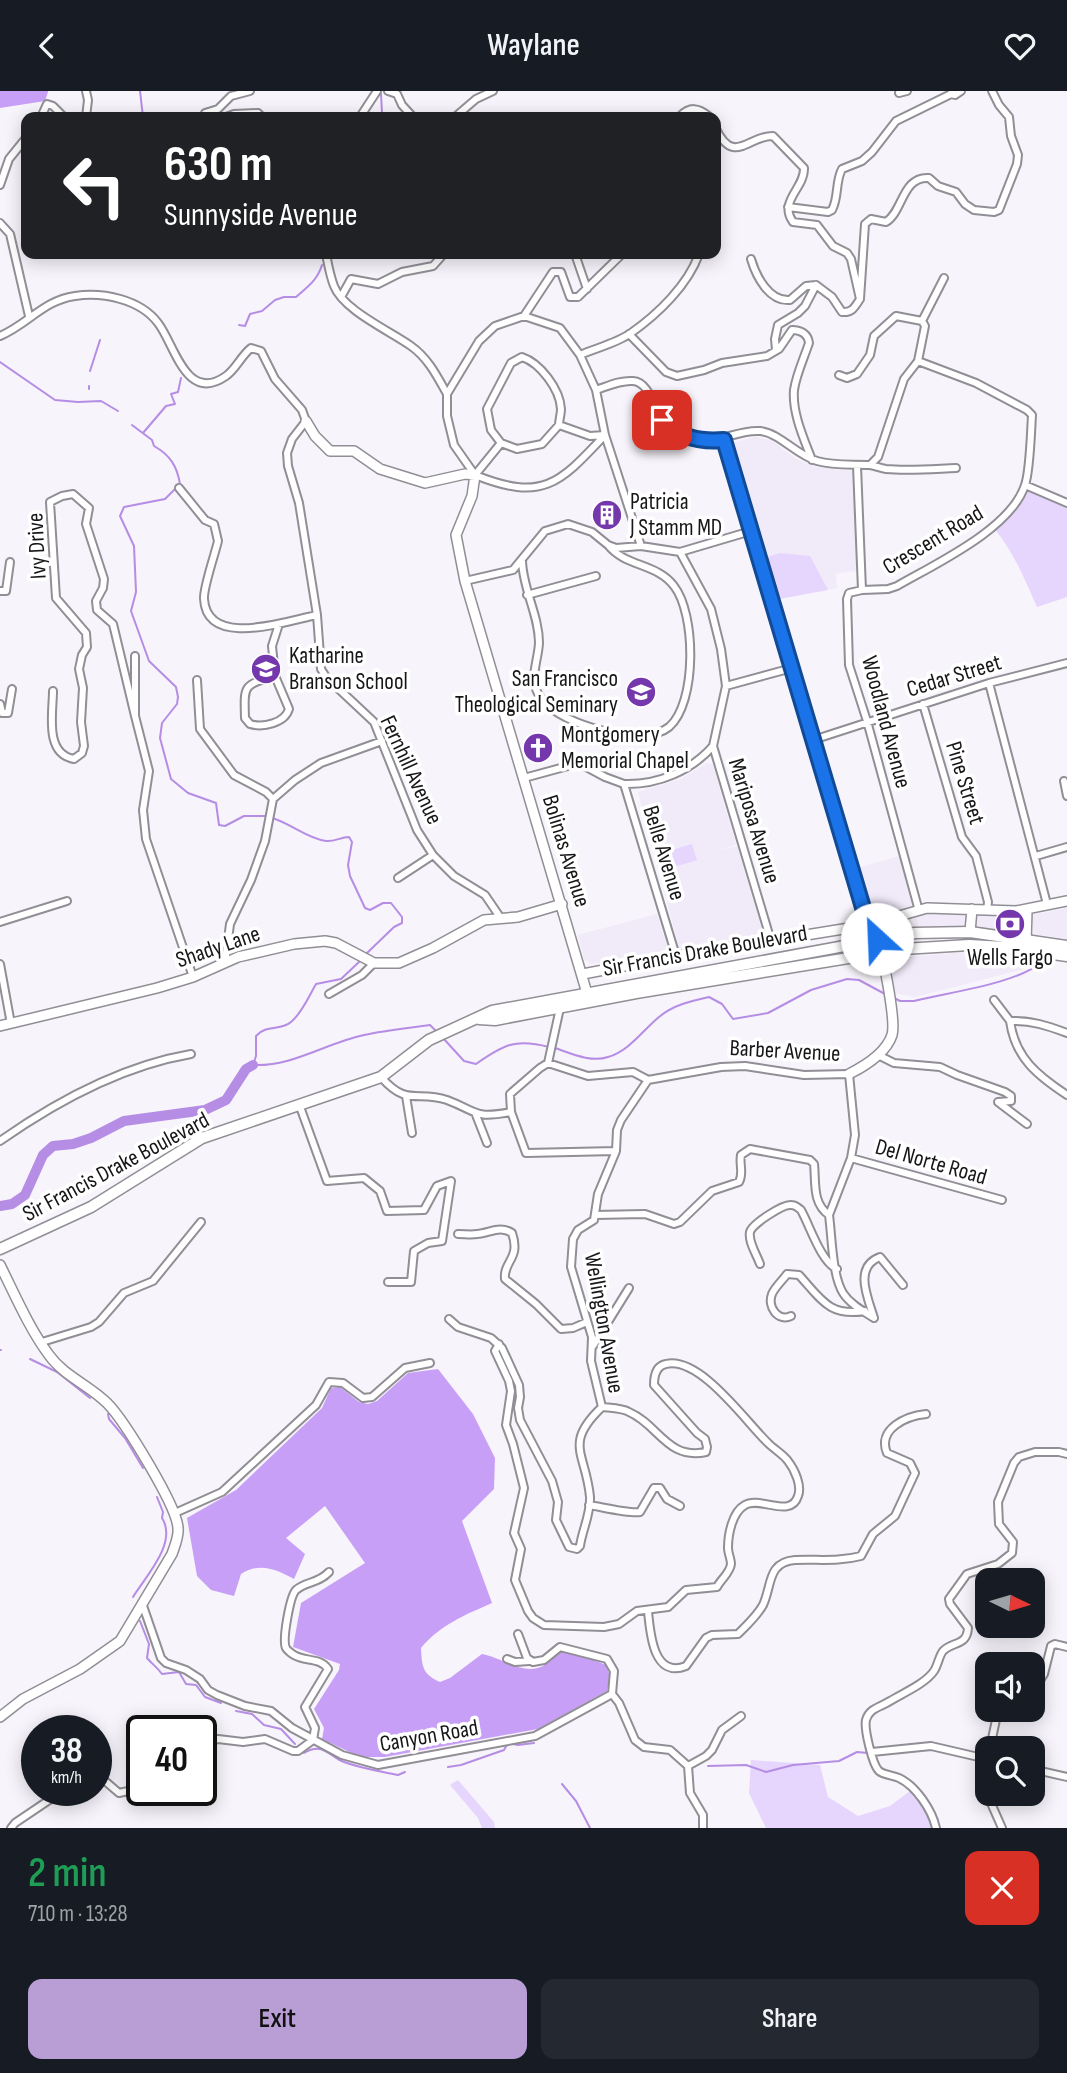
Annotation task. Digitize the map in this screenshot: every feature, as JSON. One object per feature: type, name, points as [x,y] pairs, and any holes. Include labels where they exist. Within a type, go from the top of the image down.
[{"type":"main road","name":"Sir Francis Drake Boulevard","points":[[478,1019],[495,1020],[560,1008],[589,997],[915,933],[970,932],[1053,948],[1067,956]]},
{"type":"main road","name":"Sir Francis Drake Boulevard","points":[[0,1249],[80,1212],[202,1138],[381,1076],[429,1039],[492,1011],[881,952],[969,945],[1026,944]]},
{"type":"street","points":[[86,91],[87,112]]},
{"type":"street","points":[[208,112],[218,109],[230,96],[250,91]]},
{"type":"street","points":[[363,112],[377,91]]},
{"type":"street","points":[[388,91],[397,94],[408,112]]},
{"type":"street","points":[[461,112],[476,99],[493,91]]},
{"type":"street","points":[[899,93],[907,91]]},
{"type":"street","points":[[788,208],[828,212],[832,210],[842,169],[862,161],[896,121],[951,92],[956,95],[961,91]]},
{"type":"street","points":[[751,259],[762,286],[781,300],[790,300],[806,286],[816,285],[832,297],[842,312],[848,312],[860,299],[865,224],[871,219],[886,222],[891,219],[901,198],[918,180],[929,178],[938,186],[956,192],[965,204],[974,210],[999,210],[1018,155],[1011,136],[1009,117],[999,106],[992,91]]},
{"type":"street","points":[[43,112],[47,104],[59,112]]},
{"type":"street","points":[[684,112],[687,109],[703,112]]},
{"type":"street","points":[[721,136],[727,145],[738,148],[751,145],[765,135],[773,136],[804,168],[805,172],[789,200],[789,217],[793,222],[817,225],[833,246],[847,253],[854,267],[860,299]]},
{"type":"street","points":[[0,185],[9,159],[21,144]]},
{"type":"street","points":[[0,223],[10,234],[29,316]]},
{"type":"street","points":[[327,259],[334,288],[341,297],[370,321],[424,357],[447,394]]},
{"type":"street","points":[[341,297],[351,279],[378,284],[402,272],[433,266],[439,259]]},
{"type":"street","points":[[577,259],[587,289]]},
{"type":"street","points":[[475,475],[454,445],[447,416],[447,394],[471,353],[495,326],[524,316],[554,272],[561,272],[564,276],[570,297],[578,297],[617,259]]},
{"type":"street","points":[[580,355],[629,334],[671,297],[691,273],[697,259]]},
{"type":"street","points":[[922,321],[944,278]]},
{"type":"street","points":[[776,350],[778,325],[805,306],[816,285]]},
{"type":"street","points":[[0,336],[15,330],[29,316],[58,299],[100,296],[133,303],[157,321],[186,374],[199,383],[226,377],[245,353],[251,348],[257,348],[275,379],[302,410],[315,436],[330,451],[354,450],[376,467],[425,483],[466,474],[502,486],[541,487],[570,472],[605,435]]},
{"type":"street","points":[[524,316],[560,328],[580,355],[596,390],[605,435],[641,546]]},
{"type":"street","points":[[839,375],[847,378],[858,374],[870,355],[874,336],[896,316],[922,321]]},
{"type":"street","points":[[870,465],[878,457],[904,379],[918,361],[926,329],[922,321]]},
{"type":"street","points":[[629,334],[666,372],[677,376],[722,363],[768,356],[792,330],[805,333],[809,343],[794,389],[794,400],[812,460]]},
{"type":"street","points":[[522,357],[530,360],[543,372],[561,408],[559,425],[542,445],[517,449],[505,445],[491,431],[487,409],[511,363],[522,357]]},
{"type":"street","name":"Crescent Road","points":[[862,590],[897,586],[980,538],[1006,515],[1025,485],[1031,414],[976,383],[918,361]]},
{"type":"street","points":[[596,390],[622,382],[640,383],[645,387],[662,420],[676,433],[703,440],[724,440],[753,431],[770,434],[812,460],[897,469],[956,468]]},
{"type":"street","name":"Fernhill Avenue","points":[[306,421],[292,439],[287,453],[299,503],[317,615],[321,669],[326,677],[374,722],[417,830],[433,855],[454,876],[485,895],[500,917]]},
{"type":"street","points":[[559,425],[590,436],[605,435]]},
{"type":"street","points":[[724,440],[868,925],[881,952],[893,1028],[892,1036],[878,1055],[899,1064],[940,1067],[1005,1092],[1011,1096],[1011,1101],[998,1102],[1027,1124]]},
{"type":"street","points":[[475,475],[505,445]]},
{"type":"street","points":[[858,466],[862,590]]},
{"type":"street","name":"Bolinas Avenue","points":[[475,475],[472,496],[456,535],[466,581],[589,997]]},
{"type":"street","points":[[1025,485],[1067,503]]},
{"type":"street","points":[[179,488],[205,520],[214,524],[218,533],[204,598],[212,618],[219,624],[236,628],[270,626],[317,615]]},
{"type":"street","name":"Ivy Drive","points":[[53,691],[52,737],[61,753],[74,759],[82,753],[84,747],[81,722],[83,688],[79,669],[87,647],[86,633],[56,598],[51,502],[73,494],[89,508],[86,524],[104,579],[103,588],[96,600],[97,610],[113,624],[135,716]]},
{"type":"street","points":[[466,581],[509,572],[522,561],[534,541],[545,531],[568,524],[592,532],[616,555],[646,565],[662,575],[675,587],[689,632],[688,683],[682,706],[669,727],[648,736],[584,727],[555,712],[541,699],[533,673],[539,645],[538,635],[524,584],[522,561]]},
{"type":"street","points":[[608,545],[624,548],[641,546],[680,552],[751,531]]},
{"type":"street","points":[[624,548],[626,560]]},
{"type":"street","name":"Mariposa Avenue","points":[[680,552],[711,609],[721,649],[726,686],[713,745],[771,941]]},
{"type":"street","points":[[0,591],[6,591],[10,562]]},
{"type":"street","points":[[509,572],[524,584]]},
{"type":"street","points":[[527,595],[596,576]]},
{"type":"street","name":"Woodland Avenue","points":[[862,590],[849,593],[849,665],[919,911]]},
{"type":"street","points":[[275,676],[247,687],[244,699],[245,718],[250,724],[264,725],[284,719],[288,714],[289,709],[275,676],[272,646],[279,624]]},
{"type":"street","points":[[135,656],[135,716],[149,771],[143,810],[146,839],[193,977]]},
{"type":"street","name":"Cedar Street","points":[[813,740],[989,683],[1067,663]]},
{"type":"street","points":[[726,686],[792,668]]},
{"type":"street","points":[[197,680],[200,729],[234,775],[273,799]]},
{"type":"street","points":[[989,683],[1048,904]]},
{"type":"street","points":[[0,704],[2,713],[8,713],[12,689]]},
{"type":"street","name":"Pine Street","points":[[923,704],[962,837],[976,856],[988,910]]},
{"type":"street","points":[[225,963],[230,924],[251,880],[265,841],[273,799],[321,763],[382,741]]},
{"type":"street","points":[[624,784],[670,776],[687,769],[713,745]]},
{"type":"street","name":"Belle Avenue","points":[[524,778],[579,762],[624,784],[676,956]]},
{"type":"street","points":[[1064,781],[1067,796]]},
{"type":"street","points":[[1036,856],[1067,847]]},
{"type":"street","points":[[398,878],[433,855]]},
{"type":"street","points":[[0,922],[67,901]]},
{"type":"street","points":[[583,974],[868,925],[937,908],[1027,910],[1067,901]]},
{"type":"street","name":"Shady Lane","points":[[0,1026],[193,977],[253,953],[325,941],[346,947],[367,959],[391,964],[407,960],[484,920],[518,917],[562,904]]},
{"type":"street","points":[[970,932],[972,909]]},
{"type":"street","points":[[1026,944],[1027,910]]},
{"type":"street","points":[[329,994],[362,975],[367,959]]},
{"type":"street","points":[[0,964],[10,1024]]},
{"type":"street","points":[[994,1000],[1010,1021],[1012,1037],[1034,1072],[1067,1095]]},
{"type":"street","points":[[560,1008],[548,1063],[510,1094],[511,1112],[526,1153],[616,1151]]},
{"type":"street","points":[[1010,1021],[1025,1020],[1067,1034]]},
{"type":"street","points":[[0,1141],[60,1102],[103,1082],[147,1065],[191,1053]]},
{"type":"street","name":"Barber Avenue","points":[[648,1080],[721,1067],[745,1066],[813,1076],[849,1074],[878,1055]]},
{"type":"street","points":[[548,1063],[588,1076],[633,1072],[648,1080]]},
{"type":"street","points":[[849,1074],[855,1135],[851,1157],[829,1215],[837,1269],[844,1294],[874,1318],[865,1293],[867,1267],[876,1257],[880,1257],[903,1285]]},
{"type":"street","points":[[381,1076],[391,1088],[406,1096],[445,1100],[476,1115],[490,1116],[511,1112]]},
{"type":"street","name":"Wellington Avenue","points":[[499,1344],[519,1385],[520,1420],[552,1481],[558,1502],[556,1520],[562,1536],[573,1550],[580,1546],[590,1500],[579,1438],[584,1424],[602,1407],[591,1361],[592,1347],[587,1322],[571,1267],[572,1238],[578,1230],[590,1224],[595,1215],[598,1194],[616,1151],[617,1130],[648,1080]]},
{"type":"street","points":[[406,1096],[412,1133]]},
{"type":"street","points":[[299,1104],[327,1181],[364,1178],[380,1191],[387,1211],[424,1210],[437,1186],[451,1181],[442,1241],[428,1243],[414,1251],[411,1282],[388,1282]]},
{"type":"street","points":[[476,1115],[486,1143]]},
{"type":"street","points":[[595,1215],[634,1213],[645,1214],[669,1224],[680,1222],[712,1191],[739,1182],[742,1177],[739,1161],[741,1155],[750,1149],[810,1160],[814,1164],[816,1197],[820,1209],[829,1215]]},
{"type":"street","name":"Del Norte Road","points":[[851,1157],[1002,1200]]},
{"type":"street","points":[[760,1264],[750,1240],[750,1230],[755,1224],[788,1205],[795,1205],[801,1210],[830,1266],[837,1269]]},
{"type":"street","points":[[42,1342],[99,1322],[124,1293],[153,1281],[201,1222]]},
{"type":"street","points":[[458,1234],[472,1235],[507,1229],[512,1233],[515,1247],[512,1259],[504,1270],[505,1279],[561,1329],[567,1330],[587,1322]]},
{"type":"street","points":[[0,1265],[57,1364],[106,1402],[133,1438],[175,1513],[178,1526],[172,1553],[120,1641],[112,1649],[23,1699],[0,1717]]},
{"type":"street","points":[[791,1316],[784,1319],[779,1317],[774,1312],[772,1301],[772,1295],[787,1274],[799,1275],[827,1307],[848,1314],[865,1311]]},
{"type":"street","points":[[592,1347],[629,1288]]},
{"type":"street","points":[[449,1319],[458,1327],[483,1334],[499,1344],[495,1351],[505,1370],[511,1391],[506,1425],[524,1488],[514,1533],[521,1549],[515,1580],[528,1611],[544,1625],[586,1628],[619,1624],[637,1611],[668,1607],[686,1590],[717,1587],[731,1566],[729,1538],[737,1514],[745,1505],[757,1502],[785,1507],[793,1504],[799,1496],[798,1483],[788,1460],[769,1444],[713,1383],[698,1372],[678,1364],[665,1364],[658,1368],[654,1385],[705,1440],[706,1452],[692,1452],[669,1446],[646,1422],[628,1411],[602,1407]]},
{"type":"street","points":[[175,1513],[222,1492],[316,1405],[329,1382],[343,1383],[363,1398],[372,1397],[405,1368],[430,1363]]},
{"type":"street","points":[[648,1611],[650,1637],[659,1661],[682,1668],[706,1638],[717,1633],[738,1634],[753,1619],[762,1607],[770,1576],[779,1566],[795,1560],[818,1562],[861,1556],[873,1534],[895,1515],[915,1473],[911,1463],[887,1453],[885,1438],[901,1420],[926,1414]]},
{"type":"street","points":[[936,1828],[914,1788],[878,1770],[865,1727],[867,1716],[871,1710],[883,1706],[930,1675],[943,1651],[962,1643],[966,1638],[968,1627],[949,1599],[967,1574],[998,1564],[1012,1553],[1013,1542],[999,1524],[998,1502],[1014,1463],[1019,1457],[1035,1452],[1067,1454]]},
{"type":"street","points":[[589,1505],[640,1512],[654,1487],[660,1488],[667,1500],[680,1506]]},
{"type":"street","points":[[217,1739],[243,1742],[265,1739],[293,1751],[298,1751],[313,1740],[315,1728],[305,1707],[328,1669],[320,1662],[292,1654],[286,1649],[285,1637],[290,1602],[295,1591],[321,1580],[329,1572]]},
{"type":"street","name":"Canyon Road","points":[[142,1602],[161,1658],[166,1663],[186,1670],[217,1695],[245,1706],[271,1711],[292,1728],[342,1755],[378,1765],[535,1736],[612,1694]]},
{"type":"street","points":[[517,1635],[529,1661]]},
{"type":"street","points":[[1045,1670],[1051,1646],[1055,1644],[1067,1647]]},
{"type":"street","points":[[507,1659],[515,1662],[539,1662],[560,1647],[605,1658],[610,1662],[614,1671],[612,1694],[619,1703],[635,1740],[644,1747],[670,1751],[688,1766],[690,1793],[703,1815],[703,1828]]},
{"type":"street","points":[[688,1766],[706,1756],[722,1730],[741,1716]]},
{"type":"street","points":[[872,1752],[931,1746],[975,1757]]},
{"type":"street","points":[[1045,1772],[1067,1777]]},
{"type":"street","points":[[11,1828],[40,1806]]},
{"type":"street","points":[[993,1806],[1002,1828]]},
{"type":"shaded area","points":[[0,91],[48,92],[45,101],[0,108]]},
{"type":"shaded area","points":[[755,437],[771,440],[796,459],[815,467],[852,471],[858,571],[836,573],[837,588],[779,599],[732,443]]},
{"type":"shaded area","points":[[1025,485],[1067,503],[1067,597],[1037,607],[1012,555],[993,527],[1007,515]]},
{"type":"shaded area","points":[[780,553],[810,556],[828,590],[779,599],[767,557]]},
{"type":"shaded area","points":[[707,763],[713,765],[736,845],[713,852],[737,846],[764,937],[680,951],[660,875],[674,870],[660,873],[638,792],[681,779]]},
{"type":"shaded area","points":[[692,844],[697,860],[661,871],[656,855]]},
{"type":"shaded area","points":[[899,856],[912,906],[872,918],[858,868]]},
{"type":"shaded area","points":[[1067,908],[1067,939],[1034,934],[1032,915]]},
{"type":"shaded area","points":[[931,911],[1020,915],[1019,935],[915,929],[914,916]]},
{"type":"shaded area","points":[[657,914],[669,953],[592,964],[584,959],[578,935]]},
{"type":"shaded area","points":[[977,951],[1026,957],[1024,969],[915,997],[889,992],[887,959]]},
{"type":"shaded area","points":[[438,1369],[473,1414],[495,1458],[494,1489],[462,1521],[492,1603],[453,1621],[428,1640],[421,1648],[424,1669],[440,1682],[450,1678],[482,1654],[528,1669],[543,1666],[561,1651],[579,1654],[606,1665],[610,1676],[607,1691],[538,1729],[385,1757],[360,1757],[322,1739],[324,1728],[314,1709],[339,1670],[340,1664],[293,1647],[301,1603],[365,1563],[325,1506],[286,1538],[305,1554],[294,1579],[274,1570],[255,1568],[241,1574],[234,1596],[211,1590],[197,1576],[187,1518],[236,1490],[322,1408],[331,1388],[340,1387],[359,1402],[368,1404],[377,1401],[408,1373]]},
{"type":"shaded area","points":[[751,1760],[820,1765],[828,1797],[858,1816],[890,1806],[914,1788],[936,1828],[766,1828],[749,1793]]},
{"type":"shaded area","points":[[458,1780],[494,1822],[495,1828],[482,1828],[478,1818],[450,1785]]},
{"type":"waterway","points":[[140,91],[142,112]]},
{"type":"waterway","points":[[381,94],[382,112]]},
{"type":"waterway","points":[[239,325],[245,326],[250,314],[262,311],[275,300],[296,297],[314,280],[322,265]]},
{"type":"waterway","points":[[90,371],[100,340]]},
{"type":"waterway","points":[[0,362],[55,400],[101,401],[118,411]]},
{"type":"waterway","points":[[143,433],[166,406],[175,404],[171,394],[178,392],[181,378]]},
{"type":"waterway","points":[[132,425],[168,457],[175,466],[180,484],[165,499],[124,507],[120,516],[134,546],[136,592],[131,611],[149,661],[176,687],[178,697],[177,704],[162,723],[160,738],[171,779],[188,793],[216,803],[219,825],[225,826],[244,816],[266,816]]},
{"type":"waterway","points":[[272,818],[319,840],[349,837],[352,842],[348,865],[350,876],[365,908],[370,910],[383,903],[391,903],[402,917],[402,923],[394,927],[366,954]]},
{"type":"waterway","points":[[360,961],[341,979],[316,984],[302,1009],[287,1025],[260,1032],[256,1036],[253,1065],[281,1062],[372,1033],[430,1025],[436,1031]]},
{"type":"waterway","points":[[894,998],[914,1001],[999,982],[1030,970],[1042,962]]},
{"type":"waterway","points":[[555,1048],[588,1058],[608,1057],[629,1045],[670,1009],[709,997],[722,1004],[733,1019],[768,1013],[811,990],[847,979],[859,980],[885,994]]},
{"type":"waterway","points":[[443,1038],[464,1061],[476,1064],[494,1052],[518,1043],[549,1047]]},
{"type":"waterway","points":[[0,1206],[12,1204],[25,1195],[43,1155],[53,1146],[73,1144],[91,1138],[124,1121],[205,1110],[226,1100],[246,1069],[253,1065]]},
{"type":"waterway","points":[[30,1359],[57,1372],[90,1398]]},
{"type":"waterway","points":[[108,1414],[143,1468]]},
{"type":"waterway","points":[[133,1597],[158,1559],[166,1538],[163,1512],[157,1497]]},
{"type":"waterway","points":[[140,1621],[149,1644],[147,1658],[162,1674],[179,1672],[186,1684],[196,1685],[205,1697],[221,1703]]},
{"type":"waterway","points":[[236,1711],[252,1714],[264,1725],[281,1729],[295,1744]]},
{"type":"waterway","points":[[448,1767],[504,1750],[508,1743],[534,1743]]},
{"type":"waterway","points":[[304,1753],[311,1749],[320,1749],[341,1761],[358,1766],[398,1775],[405,1772]]},
{"type":"waterway","points":[[708,1766],[746,1765],[766,1772],[793,1765],[839,1761],[857,1752],[868,1753]]},
{"type":"waterway","points":[[562,1784],[576,1801],[590,1828]]},
{"type":"place","name":"Patricia J Stamm MD","points":[[607,515]]},
{"type":"place","name":"Katharine Branson School","points":[[266,669]]},
{"type":"place","name":"San Francisco Theological Seminary","points":[[641,692]]},
{"type":"place","name":"Montgomery Memorial Chapel","points":[[538,748]]},
{"type":"place","name":"Wells Fargo","points":[[1010,924]]},
{"type":"route","points":[[662,420],[676,433],[692,439],[724,440],[868,925],[877,939]]}]
